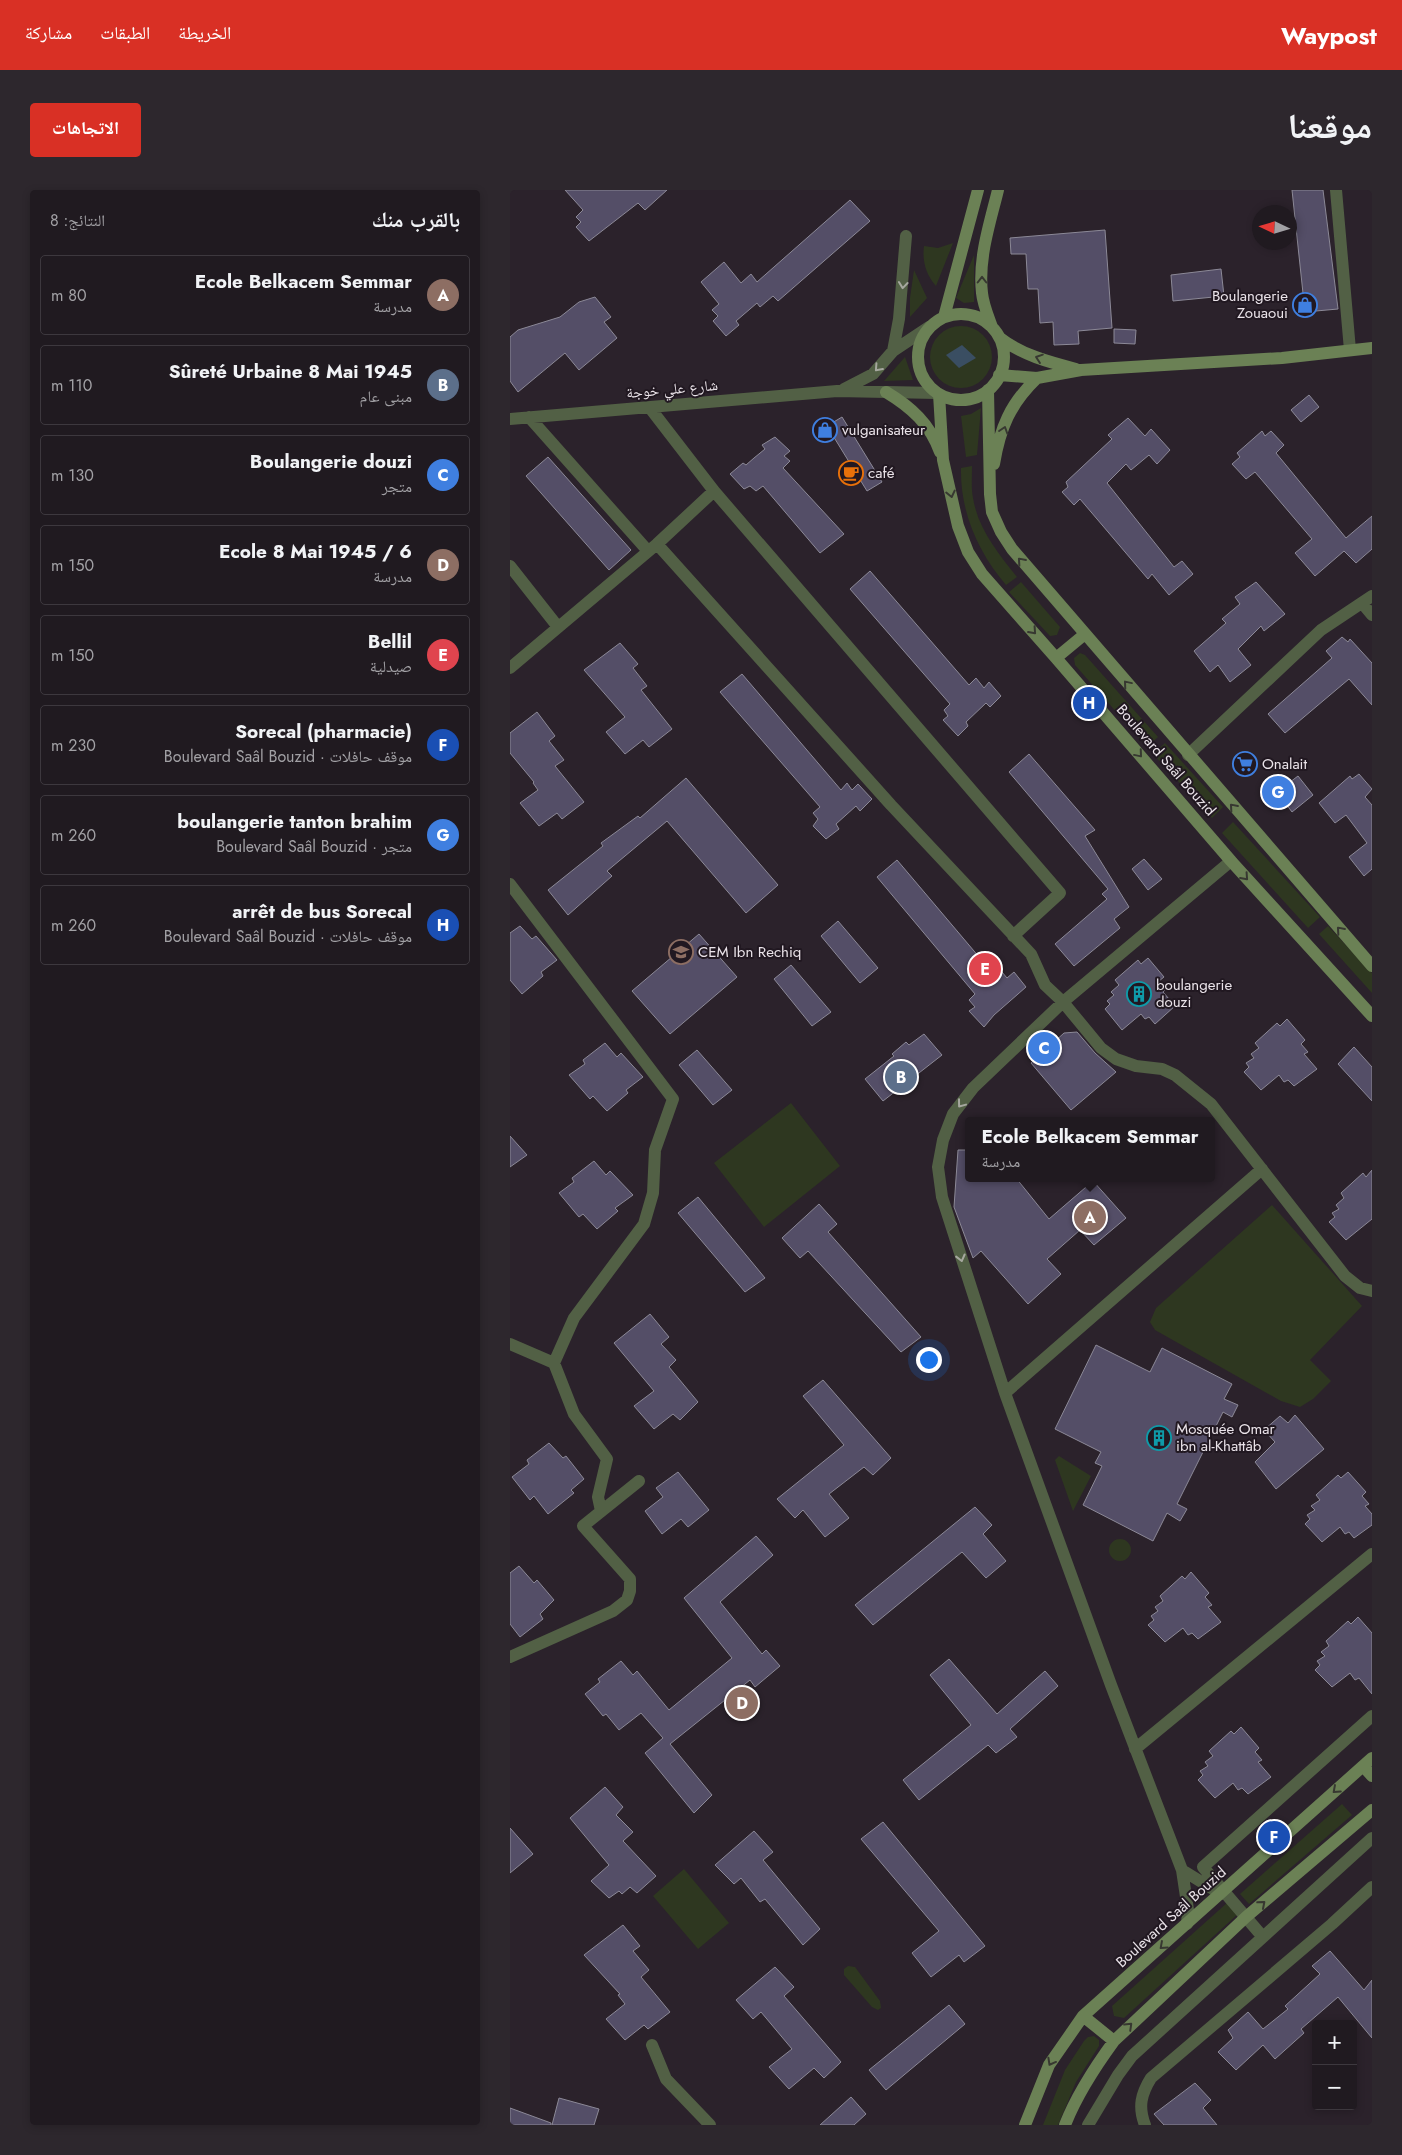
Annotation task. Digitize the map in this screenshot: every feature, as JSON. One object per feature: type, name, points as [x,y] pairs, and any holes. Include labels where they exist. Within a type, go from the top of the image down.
[{"type":"main road","points":[[944,317],[978,190]]},
{"type":"main road","points":[[998,190],[982,257],[981,276],[982,295],[992,327],[1000,338],[1009,345],[1032,356],[1080,370]]},
{"type":"main road","points":[[992,327],[974,316],[954,314],[944,317],[929,327],[918,349],[918,362],[921,374],[928,385],[938,394],[947,398],[964,400],[973,398],[988,390],[999,375],[1003,363],[1000,338]]},
{"type":"main road","points":[[999,375],[1037,378],[1080,370],[1282,358],[1372,348]]},
{"type":"main road","points":[[990,494],[997,451],[1010,410],[1024,391],[1037,378]]},
{"type":"main road","name":"Boulevard Saâl Bouzid","points":[[988,390],[990,494],[992,512],[1000,532],[1012,550],[1372,966]]},
{"type":"main road","points":[[886,392],[902,401],[922,420],[937,443],[943,460]]},
{"type":"main road","name":"Boulevard Saâl Bouzid","points":[[938,394],[943,460],[958,526],[968,552],[982,574],[1231,861],[1372,1016]]},
{"type":"main road","points":[[1056,658],[1085,634]]},
{"type":"main road","points":[[1368,1762],[1372,1776]]},
{"type":"main road","name":"Boulevard Saâl Bouzid","points":[[1025,2125],[1049,2065],[1083,2016],[1368,1762]]},
{"type":"main road","points":[[1065,2125],[1082,2088],[1114,2040],[1246,1917],[1372,1810]]},
{"type":"main road","points":[[1083,2016],[1114,2040]]},
{"type":"street","points":[[1336,190],[1350,350]]},
{"type":"street","points":[[893,351],[899,319],[906,236]]},
{"type":"street","points":[[837,391],[860,382],[873,374],[893,351],[929,327]]},
{"type":"street","points":[[837,391],[938,394]]},
{"type":"street","name":"شارع علي خوجة","points":[[510,418],[650,408],[837,391]]},
{"type":"street","points":[[650,408],[714,491],[1060,893],[1013,936]]},
{"type":"street","points":[[529,417],[1031,954],[1045,985],[1063,1002],[1101,1048],[1116,1059],[1136,1066],[1162,1069],[1175,1075],[1211,1104],[1346,1276],[1360,1288],[1372,1291]]},
{"type":"street","points":[[510,668],[652,547],[714,491]]},
{"type":"street","points":[[510,566],[558,627]]},
{"type":"street","points":[[1188,755],[1321,630],[1367,600],[1372,615]]},
{"type":"street","points":[[1187,1924],[1187,1898],[1182,1870],[1135,1749],[1005,1393],[942,1197],[938,1166],[943,1140],[953,1114],[973,1088],[1063,1002],[1231,861]]},
{"type":"street","points":[[510,884],[673,1098],[655,1150],[653,1192],[644,1224],[574,1318],[554,1363]]},
{"type":"street","points":[[1005,1393],[1262,1169]]},
{"type":"street","points":[[510,1344],[554,1363],[574,1414],[607,1459],[598,1497],[601,1511]]},
{"type":"street","points":[[510,1657],[613,1611],[627,1600],[630,1591],[630,1579],[583,1526],[640,1481]]},
{"type":"street","points":[[1135,1749],[1372,1554]]},
{"type":"street","points":[[1262,1936],[1222,1893],[1203,1867],[1372,1716]]},
{"type":"street","points":[[1088,2125],[1118,2075],[1132,2056],[1372,1838]]},
{"type":"street","points":[[1182,1870],[1222,1893]]},
{"type":"street","points":[[1145,2125],[1141,2115],[1140,2102],[1144,2089],[1151,2078],[1332,1924],[1372,1887]]},
{"type":"street","points":[[652,2045],[666,2079],[710,2125]]},
{"type":"green space","points":[[953,243],[936,286],[926,268],[924,246],[938,248]]},
{"type":"green space","points":[[974,255],[974,302],[964,303],[956,298]]},
{"type":"green space","points":[[914,270],[927,298],[910,317],[910,298]]},
{"type":"green space","points":[[955,326],[967,326],[983,335],[990,345],[992,357],[990,369],[983,379],[967,388],[955,388],[944,383],[935,374],[930,363],[930,351],[935,340],[944,331]]},
{"type":"green space","points":[[905,357],[913,380],[884,381]]},
{"type":"green space","points":[[981,408],[977,455],[966,457],[961,416],[971,414]]},
{"type":"green space","points":[[972,466],[972,494],[979,520],[990,540],[1017,577],[1006,585],[979,545],[967,516],[961,484],[961,468]]},
{"type":"green space","points":[[1021,582],[1060,627],[1057,635],[1050,636],[1009,592]]},
{"type":"green space","points":[[1080,653],[1085,655],[1158,737],[1147,747],[1075,665],[1074,658]]},
{"type":"green space","points":[[1165,743],[1223,807],[1212,818],[1153,754]]},
{"type":"green space","points":[[1233,822],[1320,917],[1308,928],[1222,833]]},
{"type":"green space","points":[[1328,926],[1372,973],[1372,993],[1319,934]]},
{"type":"green space","points":[[791,1103],[840,1166],[764,1227],[714,1163]]},
{"type":"green space","points":[[1272,1205],[1362,1306],[1310,1360],[1331,1381],[1313,1399],[1300,1407],[1281,1401],[1155,1330],[1150,1322],[1156,1308]]},
{"type":"green space","points":[[1059,1456],[1091,1476],[1073,1511],[1055,1460]]},
{"type":"green space","points":[[1120,1539],[1128,1542],[1131,1550],[1128,1558],[1120,1561],[1112,1558],[1109,1550],[1112,1542]]},
{"type":"green space","points":[[1342,1804],[1352,1815],[1249,1904],[1240,1894]]},
{"type":"green space","points":[[684,1869],[729,1923],[698,1949],[653,1896]]},
{"type":"green space","points":[[1228,1902],[1239,1913],[1124,2018],[1114,2016],[1112,2006]]},
{"type":"green space","points":[[848,1966],[855,1967],[880,2001],[881,2008],[878,2010],[872,2007],[844,1975],[844,1969]]},
{"type":"green space","points":[[1094,2036],[1099,2040],[1099,2046],[1076,2082],[1058,2125],[1043,2125],[1065,2070],[1084,2041],[1088,2037]]},
{"type":"water","points":[[962,345],[976,358],[959,368],[946,355]]},
{"type":"building","points":[[565,190],[667,190],[645,210],[638,203],[589,241],[576,227],[581,222],[576,217],[583,210]]},
{"type":"building","points":[[1292,190],[1323,190],[1338,309],[1305,312],[1297,237],[1297,205],[1294,205]]},
{"type":"building","points":[[850,200],[870,221],[778,301],[773,296],[760,307],[757,303],[736,321],[739,325],[726,336],[713,321],[718,316],[712,310],[719,304],[701,282],[724,262],[741,283],[751,274],[757,282]]},
{"type":"building","points":[[1105,230],[1112,328],[1078,331],[1079,344],[1054,345],[1053,322],[1040,323],[1038,289],[1028,289],[1026,254],[1011,254],[1010,238]]},
{"type":"building","points":[[1221,269],[1224,296],[1173,301],[1171,275]]},
{"type":"building","points":[[595,297],[611,317],[604,322],[617,338],[579,370],[565,353],[518,392],[510,381],[510,337],[518,330],[560,317],[579,302]]},
{"type":"building","points":[[1114,329],[1136,330],[1135,344],[1114,343]]},
{"type":"building","points":[[1309,395],[1319,407],[1301,422],[1291,410]]},
{"type":"building","points":[[842,417],[882,482],[867,491],[827,426]]},
{"type":"building","points":[[1128,418],[1145,436],[1151,429],[1170,450],[1157,464],[1149,455],[1131,470],[1126,464],[1107,483],[1174,567],[1182,561],[1193,574],[1169,595],[1152,574],[1148,579],[1080,499],[1074,505],[1062,492],[1068,487],[1066,482],[1112,439],[1108,435]]},
{"type":"building","points":[[1262,431],[1265,436],[1271,431],[1284,445],[1276,453],[1346,538],[1372,516],[1372,549],[1356,563],[1344,551],[1315,576],[1295,553],[1312,539],[1255,472],[1246,479],[1232,464],[1240,457],[1237,453]]},
{"type":"building","points":[[775,437],[790,451],[784,456],[790,461],[783,468],[844,534],[820,553],[763,486],[756,491],[750,486],[744,489],[730,474],[743,463],[746,465],[765,449],[762,445]]},
{"type":"building","points":[[548,457],[631,550],[609,570],[526,476]]},
{"type":"building","points":[[870,571],[969,685],[976,678],[984,688],[989,682],[1001,696],[990,707],[986,703],[966,722],[968,726],[958,736],[943,720],[948,716],[944,710],[950,704],[850,589]]},
{"type":"building","points":[[1256,582],[1285,614],[1264,631],[1261,626],[1238,649],[1251,665],[1230,682],[1218,665],[1210,672],[1194,651],[1226,623],[1222,619],[1240,604],[1235,597]]},
{"type":"building","points":[[1342,637],[1348,642],[1350,639],[1372,663],[1372,705],[1349,679],[1285,733],[1268,714],[1332,658],[1326,651]]},
{"type":"building","points":[[620,643],[638,664],[633,668],[647,686],[641,690],[672,729],[649,747],[643,740],[625,754],[606,732],[625,717],[584,670]]},
{"type":"building","points":[[742,674],[841,790],[847,783],[852,790],[858,784],[872,799],[860,811],[856,806],[836,824],[839,829],[826,839],[813,826],[818,819],[813,813],[820,807],[720,692]]},
{"type":"building","points":[[537,712],[555,736],[549,741],[564,760],[555,766],[584,802],[562,819],[557,813],[539,826],[520,803],[538,790],[534,782],[510,753],[510,733]]},
{"type":"building","points":[[1029,754],[1095,830],[1085,836],[1129,907],[1114,919],[1120,928],[1074,966],[1055,944],[1107,899],[1102,894],[1108,889],[1009,772]]},
{"type":"building","points":[[1359,774],[1372,789],[1365,797],[1372,805],[1372,869],[1364,876],[1349,857],[1367,843],[1346,815],[1335,823],[1319,803],[1350,776],[1352,779]]},
{"type":"building","points":[[1298,776],[1313,795],[1292,812],[1277,792]]},
{"type":"building","points":[[686,778],[778,885],[746,913],[667,821],[607,871],[612,876],[568,915],[548,890],[603,846],[601,843],[638,816],[640,818]]},
{"type":"building","points":[[1144,859],[1162,879],[1148,890],[1132,869]]},
{"type":"building","points":[[897,860],[996,977],[1002,972],[1007,978],[1014,972],[1026,987],[994,1015],[984,1027],[969,1011],[975,1007],[969,1000],[975,994],[877,877]]},
{"type":"building","points":[[838,921],[878,968],[860,983],[821,936]]},
{"type":"building","points":[[520,926],[532,939],[536,936],[557,960],[541,972],[543,976],[522,994],[510,980],[510,933]]},
{"type":"building","points":[[699,934],[737,977],[670,1034],[632,991]]},
{"type":"building","name":"boulangerie douzi","points":[[1148,958],[1164,977],[1159,981],[1166,989],[1163,992],[1175,1006],[1155,1024],[1149,1017],[1145,1019],[1141,1014],[1122,1030],[1105,1009],[1110,1004],[1107,1001],[1114,995],[1111,992],[1119,985],[1115,980],[1138,960],[1141,964]]},
{"type":"building","points":[[791,965],[831,1012],[812,1026],[774,979]]},
{"type":"building","points":[[1287,1019],[1305,1040],[1301,1044],[1308,1052],[1304,1054],[1317,1069],[1294,1086],[1288,1080],[1284,1082],[1279,1075],[1261,1090],[1244,1072],[1249,1067],[1246,1063],[1254,1058],[1251,1054],[1259,1048],[1255,1043],[1277,1023],[1280,1026]]},
{"type":"building","points":[[1077,1032],[1095,1053],[1116,1072],[1071,1110],[1031,1063],[1064,1033]]},
{"type":"building","points":[[924,1034],[942,1055],[883,1101],[865,1079],[894,1056],[892,1054],[906,1042],[909,1045]]},
{"type":"building","points":[[605,1043],[617,1057],[621,1053],[643,1077],[626,1090],[628,1093],[607,1111],[593,1096],[590,1099],[569,1075],[585,1064],[583,1060]]},
{"type":"building","points":[[1354,1047],[1372,1067],[1372,1101],[1338,1064]]},
{"type":"building","points":[[697,1050],[732,1090],[713,1105],[679,1065]]},
{"type":"building","points":[[510,1136],[527,1155],[510,1167]]},
{"type":"building","points":[[958,1150],[965,1150],[965,1182],[1019,1182],[1049,1219],[1092,1182],[1126,1218],[1094,1245],[1080,1230],[1047,1259],[1061,1274],[1028,1304],[981,1251],[973,1258],[954,1207]]},
{"type":"building","points":[[594,1161],[606,1175],[610,1171],[633,1195],[615,1208],[618,1211],[597,1229],[583,1214],[579,1217],[559,1193],[574,1182],[572,1178]]},
{"type":"building","points":[[1372,1170],[1372,1219],[1346,1240],[1329,1222],[1335,1217],[1332,1213],[1339,1209],[1336,1205],[1344,1198],[1341,1193],[1363,1173],[1366,1177]]},
{"type":"building","points":[[698,1197],[765,1278],[745,1292],[678,1213]]},
{"type":"building","points":[[819,1204],[837,1224],[828,1232],[921,1337],[901,1352],[808,1251],[800,1258],[782,1238]]},
{"type":"building","points":[[650,1314],[669,1337],[661,1344],[676,1360],[669,1367],[698,1402],[680,1420],[673,1414],[654,1429],[634,1406],[654,1391],[614,1343]]},
{"type":"building","name":"Mosquée Omar ibn al-Khattâb","points":[[1096,1345],[1150,1372],[1162,1348],[1232,1384],[1224,1399],[1238,1405],[1232,1417],[1223,1412],[1177,1504],[1187,1509],[1180,1521],[1167,1513],[1153,1541],[1083,1505],[1102,1466],[1095,1463],[1101,1452],[1055,1429]]},
{"type":"building","points":[[823,1380],[891,1458],[873,1475],[864,1467],[829,1494],[849,1518],[825,1537],[803,1510],[795,1518],[777,1499],[844,1445],[803,1396]]},
{"type":"building","points":[[1295,1415],[1324,1449],[1276,1489],[1255,1462],[1275,1442],[1264,1430],[1280,1416],[1288,1423]]},
{"type":"building","points":[[549,1443],[563,1458],[566,1456],[584,1479],[571,1490],[574,1493],[548,1514],[534,1496],[530,1500],[512,1477],[529,1464],[527,1460]]},
{"type":"building","points":[[678,1472],[709,1510],[688,1527],[681,1519],[662,1534],[645,1511],[663,1497],[656,1488]]},
{"type":"building","points":[[1348,1472],[1366,1492],[1362,1496],[1369,1504],[1365,1506],[1372,1514],[1372,1525],[1354,1538],[1349,1532],[1345,1534],[1340,1527],[1322,1542],[1305,1524],[1310,1519],[1307,1515],[1315,1510],[1311,1506],[1320,1500],[1316,1495],[1338,1475],[1341,1478]]},
{"type":"building","points":[[975,1507],[992,1525],[983,1534],[1006,1561],[986,1578],[962,1552],[873,1625],[855,1605]]},
{"type":"building","points":[[756,1536],[773,1555],[720,1602],[762,1654],[766,1650],[780,1666],[755,1687],[750,1680],[670,1744],[712,1795],[694,1813],[645,1753],[663,1738],[641,1713],[619,1730],[606,1714],[603,1716],[585,1694],[600,1682],[598,1679],[621,1661],[633,1675],[637,1671],[669,1710],[732,1658],[684,1598]]},
{"type":"building","points":[[519,1566],[534,1583],[537,1580],[554,1600],[540,1614],[543,1619],[520,1637],[510,1624],[510,1573]]},
{"type":"building","points":[[1191,1572],[1209,1593],[1205,1597],[1212,1605],[1208,1607],[1221,1622],[1198,1639],[1192,1633],[1188,1635],[1183,1628],[1165,1642],[1148,1625],[1154,1620],[1151,1616],[1158,1611],[1155,1607],[1163,1601],[1160,1596],[1182,1576],[1185,1579]]},
{"type":"building","points":[[1358,1617],[1372,1633],[1372,1694],[1359,1678],[1355,1680],[1350,1673],[1332,1687],[1315,1670],[1320,1665],[1317,1661],[1325,1656],[1321,1652],[1329,1646],[1326,1641],[1348,1621],[1351,1624]]},
{"type":"building","points":[[949,1659],[997,1714],[1045,1671],[1058,1686],[1010,1729],[1017,1737],[996,1753],[988,1745],[919,1800],[903,1780],[971,1725],[930,1675]]},
{"type":"building","points":[[1241,1727],[1259,1748],[1255,1752],[1262,1760],[1258,1762],[1271,1777],[1248,1794],[1242,1788],[1238,1790],[1233,1783],[1215,1798],[1198,1780],[1203,1775],[1200,1771],[1208,1766],[1205,1762],[1213,1756],[1209,1751],[1231,1731],[1234,1734]]},
{"type":"building","points":[[605,1787],[623,1807],[616,1815],[633,1832],[623,1841],[656,1876],[637,1893],[630,1887],[622,1894],[619,1891],[609,1898],[591,1881],[609,1865],[570,1818]]},
{"type":"building","points":[[883,1822],[985,1946],[964,1962],[959,1955],[931,1977],[912,1953],[939,1931],[861,1839]]},
{"type":"building","points":[[510,1828],[533,1854],[510,1873]]},
{"type":"building","points":[[754,1831],[773,1852],[763,1860],[820,1929],[803,1945],[765,1899],[760,1902],[741,1878],[734,1884],[715,1865]]},
{"type":"building","points":[[623,1925],[640,1946],[633,1951],[649,1970],[641,1977],[670,2012],[648,2029],[644,2025],[625,2040],[606,2019],[625,2004],[618,1995],[620,1994],[584,1955]]},
{"type":"building","points":[[1330,1951],[1364,1990],[1372,1980],[1372,2038],[1338,1997],[1301,2029],[1304,2033],[1275,2059],[1263,2045],[1236,2070],[1218,2052],[1233,2038],[1228,2030],[1248,2012],[1263,2029],[1288,2009],[1285,2006],[1320,1974],[1312,1966]]},
{"type":"building","points":[[775,1967],[794,1987],[784,1996],[841,2062],[824,2078],[814,2068],[789,2089],[769,2067],[792,2049],[761,2012],[753,2019],[736,2000]]},
{"type":"building","points":[[949,2005],[965,2024],[886,2090],[869,2070]]},
{"type":"building","points":[[1195,2083],[1211,2100],[1203,2108],[1217,2125],[1164,2125],[1154,2114]]},
{"type":"building","points":[[851,2097],[866,2114],[854,2125],[820,2125]]},
{"type":"building","points":[[559,2098],[599,2109],[594,2125],[552,2125]]},
{"type":"building","points":[[510,2108],[551,2123],[551,2125],[510,2125]]},
{"type":"place","name":"Boulangerie Zouaoui","points":[[1305,305]]},
{"type":"place","name":"vulganisateur","points":[[825,430]]},
{"type":"place","name":"café","points":[[851,473]]},
{"type":"place","name":"arrêt de bus Sorecal","points":[[1089,703]]},
{"type":"place","name":"Onalait","points":[[1245,764]]},
{"type":"place","name":"boulangerie tanton brahim","points":[[1278,792]]},
{"type":"place","name":"CEM Ibn Rechiq","points":[[681,952]]},
{"type":"place","name":"Bellil","points":[[985,969]]},
{"type":"place","name":"boulangerie douzi","points":[[1139,994]]},
{"type":"place","name":"Boulangerie douzi","points":[[1044,1048]]},
{"type":"place","name":"Sûreté Urbaine 8 Mai 1945","points":[[901,1077]]},
{"type":"place","name":"Ecole Belkacem Semmar","points":[[1090,1217]]},
{"type":"place","name":"Mosquée Omar ibn al-Khattâb","points":[[1159,1438]]},
{"type":"place","name":"Ecole 8 Mai 1945 / 6","points":[[742,1703]]},
{"type":"place","name":"Sorecal (pharmacie)","points":[[1274,1837]]}]
